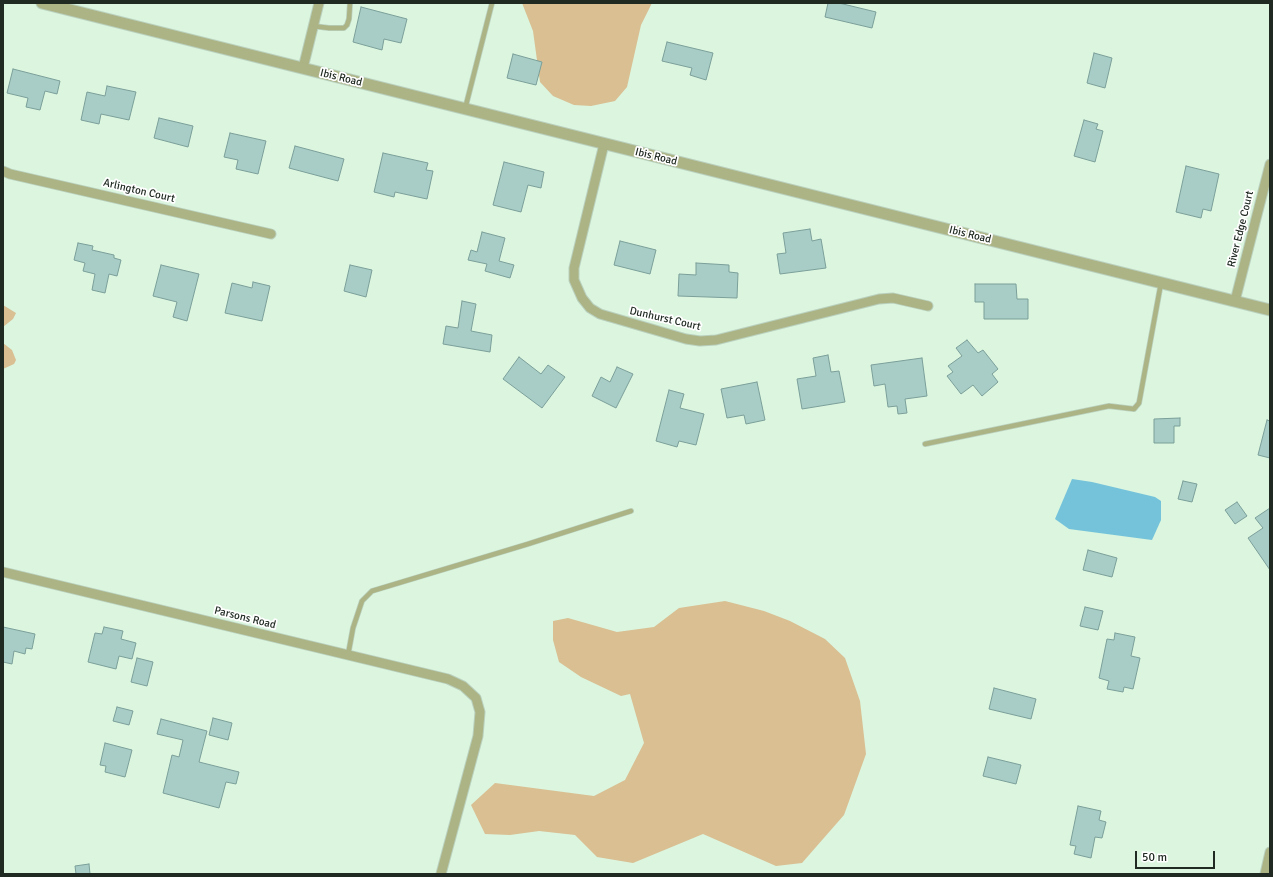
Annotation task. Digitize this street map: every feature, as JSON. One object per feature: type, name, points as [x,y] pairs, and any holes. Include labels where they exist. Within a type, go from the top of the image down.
[{"type":"street","name":"Ibis Road","points":[[42,3],[1270,310]]},
{"type":"street","points":[[303,68],[319,3]]},
{"type":"street","name":"Dunhurst Court","points":[[604,144],[574,268],[574,280],[582,298],[590,308],[600,314],[686,339],[700,341],[716,340],[879,299],[893,298],[928,306]]},
{"type":"street","name":"River Edge Court","points":[[1235,301],[1270,164]]},
{"type":"street","name":"Arlington Court","points":[[3,170],[10,174],[271,234]]},
{"type":"street","name":"Parsons Road","points":[[3,572],[448,679],[463,686],[476,698],[480,712],[478,736],[441,874]]},
{"type":"street","points":[[1265,874],[1270,852]]},
{"type":"lane","points":[[313,26],[344,28],[347,25],[350,3]]},
{"type":"lane","points":[[465,109],[492,3]]},
{"type":"lane","points":[[925,444],[1109,406],[1134,409],[1139,403],[1161,283]]},
{"type":"lane","points":[[348,655],[353,628],[362,601],[372,591],[528,544],[630,511]]},
{"type":"shaded area","points":[[522,3],[652,3],[641,25],[627,87],[615,101],[591,106],[574,105],[553,96],[540,82],[533,31]]},
{"type":"shaded area","points":[[3,305],[16,313],[13,319],[3,327]]},
{"type":"shaded area","points":[[3,343],[12,350],[16,360],[14,364],[3,369]]},
{"type":"shaded area","points":[[725,601],[764,611],[790,621],[825,639],[845,658],[860,701],[866,754],[844,815],[802,863],[776,866],[703,834],[633,863],[597,857],[575,835],[539,831],[510,835],[485,834],[471,805],[495,783],[594,796],[625,780],[644,743],[630,694],[621,696],[581,677],[559,662],[553,640],[553,621],[568,618],[617,632],[654,627],[679,608]]},
{"type":"water","points":[[1072,479],[1092,482],[1155,497],[1161,501],[1161,520],[1152,540],[1069,529],[1055,519]]},
{"type":"building","points":[[828,3],[839,3],[876,12],[872,28],[825,17]]},
{"type":"building","points":[[361,7],[407,19],[401,43],[384,39],[382,50],[353,42]]},
{"type":"building","points":[[667,42],[713,53],[706,80],[690,75],[692,68],[662,61]]},
{"type":"building","points":[[1094,53],[1112,58],[1105,88],[1087,83]]},
{"type":"building","points":[[513,54],[542,62],[536,85],[507,78]]},
{"type":"building","points":[[13,69],[60,81],[57,94],[45,91],[40,110],[26,107],[28,98],[7,93]]},
{"type":"building","points":[[107,86],[136,92],[129,120],[101,114],[99,124],[81,120],[87,92],[105,96]]},
{"type":"building","points":[[159,118],[193,126],[188,147],[154,138]]},
{"type":"building","points":[[1084,120],[1098,124],[1096,129],[1103,131],[1095,162],[1074,156]]},
{"type":"building","points":[[230,133],[266,141],[258,174],[236,169],[238,160],[224,157]]},
{"type":"building","points":[[295,146],[344,159],[338,181],[289,168]]},
{"type":"building","points":[[383,153],[428,163],[426,170],[433,171],[427,199],[395,192],[394,197],[374,192]]},
{"type":"building","points":[[504,162],[544,172],[541,188],[528,185],[521,212],[493,205]]},
{"type":"building","points":[[1186,166],[1219,174],[1211,211],[1203,209],[1201,218],[1176,212]]},
{"type":"building","points":[[810,229],[812,241],[821,239],[826,268],[780,274],[777,254],[786,253],[783,233]]},
{"type":"building","points":[[482,232],[505,238],[499,261],[514,265],[510,278],[485,271],[487,264],[468,260],[471,250],[477,252]]},
{"type":"building","points":[[620,241],[656,250],[650,274],[614,265]]},
{"type":"building","points":[[78,243],[93,246],[92,250],[114,255],[114,258],[121,260],[117,276],[109,274],[105,293],[92,290],[95,274],[83,271],[85,263],[74,260]]},
{"type":"building","points":[[696,263],[729,265],[729,272],[738,273],[737,298],[678,296],[679,274],[696,275]]},
{"type":"building","points":[[161,265],[199,274],[187,321],[173,317],[177,302],[153,296]]},
{"type":"building","points":[[350,265],[372,270],[366,297],[344,291]]},
{"type":"building","points":[[253,282],[270,286],[262,321],[225,313],[232,283],[252,288]]},
{"type":"building","points":[[975,284],[1016,284],[1017,299],[1028,299],[1028,319],[984,319],[984,302],[975,302]]},
{"type":"building","points":[[462,301],[476,304],[471,331],[492,335],[490,352],[443,344],[446,326],[458,328]]},
{"type":"building","points":[[967,340],[978,353],[983,350],[998,369],[992,374],[998,382],[982,396],[973,385],[961,394],[947,376],[953,372],[948,366],[962,356],[956,348]]},
{"type":"building","points":[[828,355],[831,372],[839,371],[845,402],[802,409],[797,379],[816,376],[813,358]]},
{"type":"building","points":[[519,357],[541,374],[548,365],[565,377],[542,408],[503,379]]},
{"type":"building","points":[[922,358],[927,396],[905,399],[907,413],[898,414],[897,406],[888,407],[885,384],[874,386],[871,365]]},
{"type":"building","points":[[617,367],[633,374],[616,408],[592,396],[601,377],[610,382]]},
{"type":"building","points":[[757,382],[765,420],[746,424],[744,415],[727,418],[721,389]]},
{"type":"building","points":[[669,390],[684,394],[680,408],[704,414],[696,445],[679,441],[677,447],[656,441]]},
{"type":"building","points":[[1180,418],[1180,426],[1174,426],[1174,443],[1154,443],[1154,419]]},
{"type":"building","points":[[1267,420],[1270,421],[1270,458],[1258,455]]},
{"type":"building","points":[[1183,481],[1197,484],[1192,502],[1178,499]]},
{"type":"building","points":[[1237,502],[1247,516],[1235,524],[1225,510]]},
{"type":"building","points":[[1270,508],[1270,570],[1248,538],[1263,528],[1255,518]]},
{"type":"building","points":[[1088,550],[1117,558],[1112,577],[1083,570]]},
{"type":"building","points":[[1085,607],[1103,611],[1098,630],[1080,626]]},
{"type":"building","points":[[3,627],[35,634],[32,649],[26,648],[25,654],[14,651],[12,664],[3,662]]},
{"type":"building","points":[[104,627],[123,631],[121,639],[136,643],[132,659],[119,656],[116,669],[88,662],[95,633],[102,634]]},
{"type":"building","points":[[1115,633],[1135,637],[1131,656],[1140,658],[1133,689],[1124,687],[1123,692],[1107,689],[1109,681],[1099,678],[1107,639],[1114,640]]},
{"type":"building","points":[[137,658],[153,662],[147,686],[131,682]]},
{"type":"building","points":[[994,688],[1036,699],[1031,719],[989,709]]},
{"type":"building","points":[[117,707],[133,711],[129,725],[113,721]]},
{"type":"building","points":[[213,718],[232,723],[228,740],[209,735]]},
{"type":"building","points":[[161,719],[207,731],[199,762],[239,772],[236,784],[226,782],[219,808],[163,793],[172,755],[179,757],[183,740],[157,734]]},
{"type":"building","points":[[105,743],[132,750],[125,777],[105,772],[106,766],[100,765]]},
{"type":"building","points":[[988,757],[1021,765],[1016,784],[983,776]]},
{"type":"building","points":[[1078,806],[1101,811],[1099,820],[1106,822],[1102,838],[1095,837],[1091,858],[1074,854],[1076,846],[1070,845]]},
{"type":"building","points":[[89,864],[90,874],[76,874],[75,866]]}]
